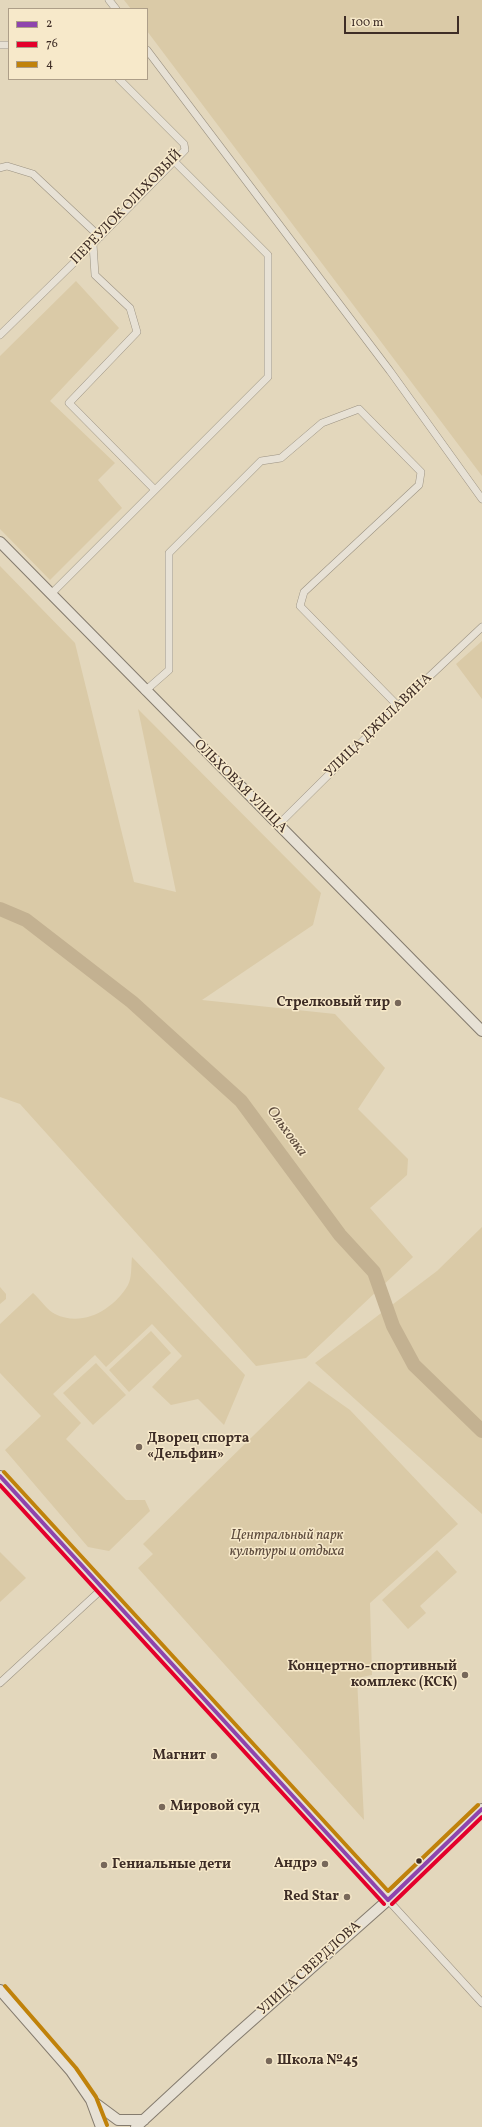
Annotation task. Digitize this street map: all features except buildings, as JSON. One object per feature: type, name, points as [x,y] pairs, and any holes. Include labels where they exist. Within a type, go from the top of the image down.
[{"type":"main road","name":"ОЛЬХОВАЯ УЛИЦА","points":[[0,542],[145,691],[482,1031]]},
{"type":"main road","points":[[0,1476],[388,1900]]},
{"type":"main road","name":"УЛИЦА СВЕРДЛОВА","points":[[136,2127],[229,2041],[388,1900],[482,1809]]},
{"type":"main road","points":[[0,1990],[71,2071],[91,2100],[101,2127]]},
{"type":"main road","points":[[91,2100],[118,2120],[144,2120]]},
{"type":"street","points":[[109,0],[115,8]]},
{"type":"street","points":[[148,51],[390,371],[482,499]]},
{"type":"street","name":"ПЕРЕУЛОК ОЛЬХОВЫЙ","points":[[0,334],[93,244],[175,162],[185,150],[184,144],[120,80]]},
{"type":"street","points":[[51,594],[268,377],[268,255],[175,162]]},
{"type":"street","points":[[0,168],[7,166],[33,174],[100,237]]},
{"type":"street","points":[[93,244],[94,275],[130,308],[137,332],[69,403],[155,490]]},
{"type":"street","points":[[145,691],[169,670],[169,553],[262,461],[281,458],[322,423],[359,409],[421,472],[419,485],[304,592],[300,606],[398,706]]},
{"type":"street","name":"УЛИЦА ДЖИЛАВЯНА","points":[[278,825],[398,706],[482,627]]},
{"type":"street","points":[[0,1683],[102,1589]]},
{"type":"street","points":[[388,1900],[482,2003]]},
{"type":"green space","points":[[124,0],[482,0],[482,476],[148,32],[148,8],[130,8]]},
{"type":"green space","points":[[76,281],[119,328],[50,401],[115,463],[98,480],[122,508],[50,580],[0,529],[0,356]]},
{"type":"green space","points":[[0,566],[75,643],[134,882],[176,892],[138,709],[321,893],[313,925],[202,1000],[335,1014],[385,1068],[358,1109],[408,1159],[407,1175],[370,1208],[413,1257],[306,1358],[256,1366],[20,1104],[0,1097]]},
{"type":"green space","points":[[482,641],[482,699],[456,664]]},
{"type":"green space","points":[[482,1227],[482,1514],[315,1363],[437,1271]]},
{"type":"green space","points":[[132,1257],[245,1375],[224,1425],[198,1399],[171,1405],[152,1387],[182,1356],[152,1324],[106,1367],[95,1355],[53,1394],[81,1423],[66,1439],[126,1500],[145,1500],[150,1511],[109,1551],[88,1547],[5,1450],[41,1416],[0,1373],[0,1324],[33,1293],[52,1312],[66,1318],[76,1319],[97,1314],[115,1302],[128,1285],[131,1275]]},
{"type":"green space","points":[[0,1287],[6,1294],[6,1299],[0,1304]]},
{"type":"green space","points":[[151,1331],[171,1353],[129,1392],[109,1370]]},
{"type":"green space","points":[[96,1363],[126,1395],[93,1425],[63,1393]]},
{"type":"green space","name":"Центральный парк культуры и отдыха","points":[[309,1381],[350,1410],[458,1524],[370,1603],[372,1675],[357,1678],[364,1820],[138,1568],[153,1554],[143,1544]]},
{"type":"green space","points":[[437,1550],[457,1572],[420,1606],[426,1613],[408,1629],[382,1600]]},
{"type":"green space","points":[[0,1552],[26,1578],[0,1602]]},
{"type":"waterway","name":"Ольховка","points":[[0,909],[26,920],[132,1002],[241,1101],[340,1235],[374,1272],[393,1326],[414,1365],[482,1431]]},
{"type":"transit line","name":"4","points":[[4,1472],[388,1891],[478,1805]]},
{"type":"transit line","name":"2","points":[[0,1476],[388,1900]]},
{"type":"transit line","name":"76","points":[[0,1485],[384,1904]]},
{"type":"transit line","name":"2","points":[[388,1900],[482,1809]]},
{"type":"transit line","name":"76","points":[[392,1904],[482,1817]]},
{"type":"transit line","name":"4","points":[[5,1986],[76,2068],[96,2097],[107,2125]]},
{"type":"place","name":"Стрелковый тир","points":[[398,1003]]},
{"type":"place","name":"Дворец спорта «Дельфин»","points":[[139,1447]]},
{"type":"place","name":"Концертно-спортивный комплекс (КСК)","points":[[465,1675]]},
{"type":"place","name":"Магнит","points":[[214,1756]]},
{"type":"place","name":"Мировой суд","points":[[162,1807]]},
{"type":"place","name":"Андрэ","points":[[325,1864]]},
{"type":"place","name":"Гениальные дети","points":[[104,1865]]},
{"type":"place","name":"Red Star","points":[[347,1897]]},
{"type":"place","name":"Школа №45","points":[[269,2061]]}]
